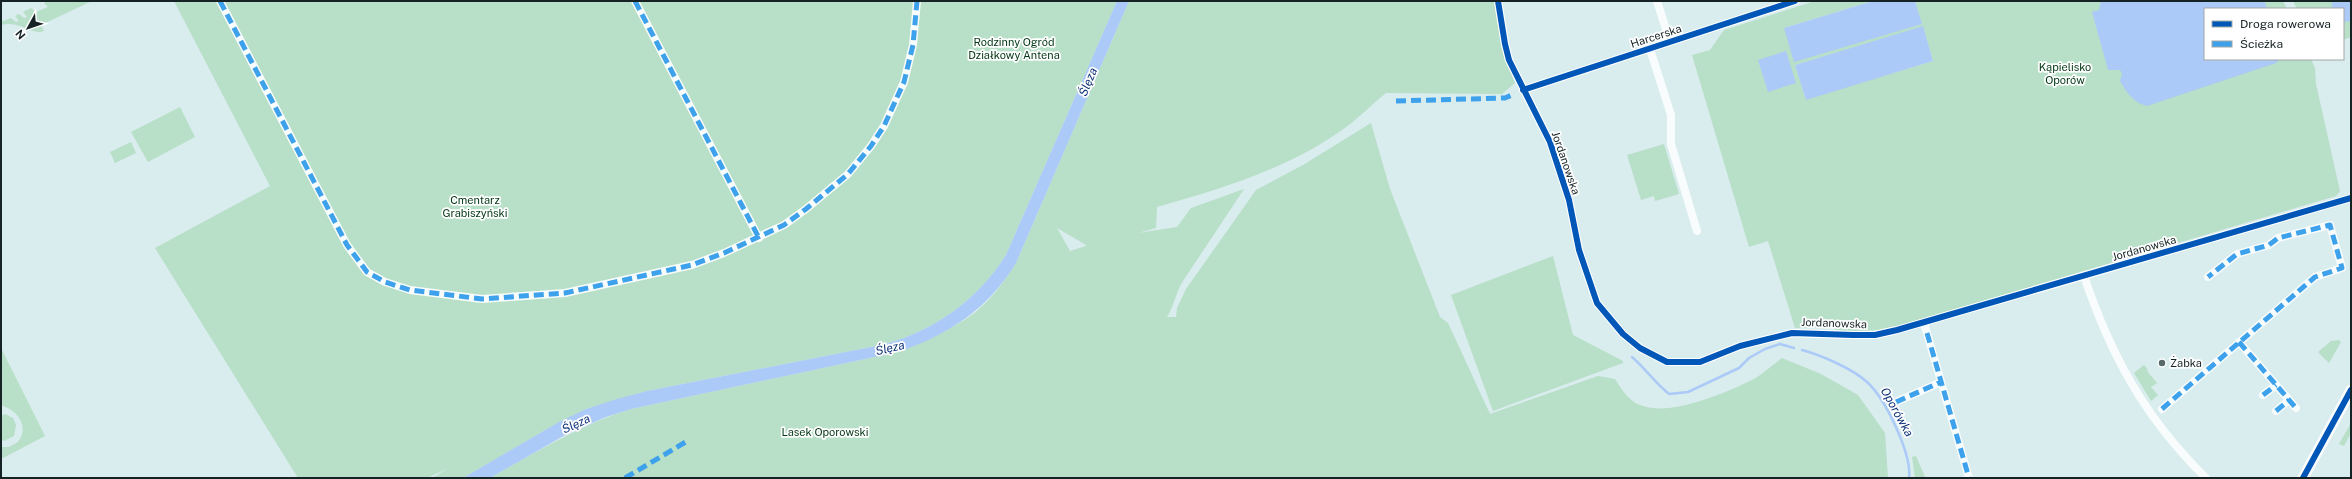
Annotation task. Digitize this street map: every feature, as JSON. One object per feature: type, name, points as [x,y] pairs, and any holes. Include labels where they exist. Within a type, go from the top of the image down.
[{"type":"street","points":[[220,1],[347,245],[367,272],[385,282],[410,290],[482,299],[549,296],[692,265],[759,238],[795,217],[848,174],[880,133],[904,82],[909,65],[917,1]]},
{"type":"street","points":[[635,1],[759,238]]},
{"type":"street","name":"Jordanowska","points":[[1498,1],[1505,44],[1523,90],[1550,142],[1569,200],[1580,250],[1598,303],[1623,334],[1646,352],[1674,363],[1700,362],[1740,346],[1792,332],[1843,336],[1875,335],[1924,323],[2351,198]]},
{"type":"street","points":[[1657,1],[1670,42]]},
{"type":"street","name":"Harcerska","points":[[1523,90],[1795,1]]},
{"type":"street","name":"Harcerska","points":[[1650,49],[1671,115],[1671,144],[1697,232]]},
{"type":"street","points":[[2162,408],[2315,277],[2342,268],[2330,225],[2278,238],[2270,244],[2237,254],[2208,277]]},
{"type":"street","points":[[2084,276],[2104,332],[2129,381],[2164,432],[2206,478]]},
{"type":"street","points":[[1924,323],[1969,478]]},
{"type":"street","points":[[2239,342],[2296,408]]},
{"type":"street","points":[[1896,402],[1941,382]]},
{"type":"street","points":[[2263,395],[2276,385]]},
{"type":"street","points":[[2303,478],[2351,390]]},
{"type":"street","points":[[2276,411],[2289,400]]},
{"type":"green space","points":[[47,1],[92,1],[41,25],[44,31],[39,32],[8,24],[1,25],[1,22],[11,18],[16,22],[19,21],[15,16],[19,14],[24,18],[27,17],[23,12],[31,8],[36,12],[48,7],[44,3]]},
{"type":"green space","name":"Cmentarz Grabiszyński","points":[[174,1],[1117,1],[1006,255],[995,271],[969,299],[939,321],[905,338],[886,344],[647,391],[586,409],[544,431],[463,478],[432,478],[447,469],[427,478],[298,478],[155,248],[270,186]]},
{"type":"green space","name":"Lasek Oporowski","points":[[1129,1],[1494,1],[1502,50],[1515,83],[1502,94],[1386,93],[1342,130],[1299,156],[1276,167],[1229,185],[1157,207],[1156,228],[1138,233],[1177,227],[1191,208],[1244,189],[1181,284],[1167,317],[1176,317],[1177,308],[1186,289],[1256,190],[1303,165],[1371,123],[1390,189],[1440,317],[1448,323],[1490,414],[1598,376],[1615,379],[1630,399],[1643,406],[1668,408],[1683,406],[1713,397],[1752,380],[1782,358],[1821,374],[1858,395],[1885,433],[1888,478],[490,478],[576,431],[612,415],[631,409],[907,349],[940,334],[972,315],[994,293],[1016,263]],"holes":[[[1057,228],[1086,245],[1070,251]]]},
{"type":"green space","name":"Kąpielisko Oporów","points":[[1815,1],[1873,1],[1784,28],[1921,24],[1915,1],[2283,1],[2286,8],[2204,8],[2204,60],[2311,60],[2315,68],[2316,84],[2340,191],[2336,196],[1895,327],[1858,331],[1838,331],[1832,327],[1795,328],[1768,241],[1749,247],[1692,55],[1710,50],[1724,30]],"holes":[[[1923,27],[1933,61],[1806,99],[1795,65]]]},
{"type":"green space","points":[[2293,1],[2351,1],[2351,37],[2344,40],[2344,8],[2296,8]]},
{"type":"green space","points":[[180,107],[195,137],[148,162],[131,132]]},
{"type":"green space","points":[[131,142],[136,153],[115,163],[110,152]]},
{"type":"green space","points":[[1664,144],[1679,194],[1655,201],[1654,196],[1641,200],[1627,155]]},
{"type":"green space","points":[[1553,256],[1573,335],[1623,361],[1623,363],[1493,411],[1451,295]]},
{"type":"green space","points":[[2339,340],[2341,342],[2329,363],[2318,352],[2331,341]]},
{"type":"green space","points":[[1,348],[45,436],[1,459],[1,447],[9,447],[18,442],[23,430],[20,419],[17,415],[7,407],[1,405]]},
{"type":"green space","points":[[2144,365],[2157,383],[2151,387],[2158,395],[2151,401],[2134,373]]},
{"type":"green space","points":[[5,414],[13,418],[16,425],[14,436],[4,441],[1,439],[1,416]]},
{"type":"green space","points":[[2351,423],[2351,433],[2344,446],[2339,444]]},
{"type":"green space","points":[[1916,456],[1925,477],[1915,478],[1912,457]]},
{"type":"water","name":"Ślęza","points":[[1117,1],[1129,1],[1016,263],[993,294],[980,307],[965,318],[934,337],[898,352],[631,409],[606,417],[565,435],[490,478],[463,478],[559,422],[586,409],[647,391],[886,344],[905,338],[922,330],[954,311],[982,286],[1006,255]]},
{"type":"water","points":[[1873,1],[1915,1],[1922,24],[1794,62],[1784,28]]},
{"type":"water","points":[[2101,1],[2264,1],[2268,8],[2204,8],[2204,60],[2279,60],[2276,63],[2147,106],[2142,105],[2134,100],[2125,89],[2120,81],[2122,74],[2120,70],[2108,70],[2092,12],[2099,10]]},
{"type":"water","points":[[2332,1],[2351,1],[2351,21],[2344,22],[2344,8],[2332,8]]},
{"type":"water","points":[[1923,26],[1933,61],[1806,100],[1795,65]]},
{"type":"water","points":[[1786,51],[1796,83],[1768,92],[1758,60]]},
{"type":"waterway","name":"Oporówka","points":[[1632,357],[1669,394],[1688,392],[1739,368],[1749,358],[1765,349],[1780,344],[1794,348]]},
{"type":"waterway","name":"Oporówka","points":[[1802,350],[1818,355],[1845,367],[1861,377],[1874,390],[1882,400],[1902,441],[1909,468],[1909,478]]},
{"type":"marked path","points":[[220,1],[347,245],[367,272],[385,282],[410,290],[482,299],[565,293],[692,265],[724,253],[784,225],[848,174],[871,146],[884,126],[904,82],[913,45],[917,1]]},
{"type":"marked path","points":[[635,1],[759,238]]},
{"type":"marked path","points":[[1396,101],[1505,98],[1512,95]]},
{"type":"marked path","points":[[2162,409],[2315,277],[2342,268],[2330,225],[2278,238],[2269,245],[2237,254],[2208,277]]},
{"type":"marked path","points":[[1927,333],[1969,478]]},
{"type":"marked path","points":[[2239,342],[2296,408]]},
{"type":"marked path","points":[[1896,402],[1941,382]]},
{"type":"marked path","points":[[2263,395],[2276,385]]},
{"type":"marked path","points":[[2276,411],[2289,400]]},
{"type":"marked path","points":[[625,478],[689,440]]},
{"type":"cycle path","points":[[1498,1],[1509,60],[1550,142],[1569,200],[1579,250],[1597,303],[1623,334],[1640,348],[1667,362],[1700,362],[1740,346],[1792,333],[1875,335],[1897,330],[2351,198]]},
{"type":"cycle path","points":[[1523,90],[1795,1]]},
{"type":"cycle path","points":[[2303,478],[2351,390]]},
{"type":"place","name":"Żabka","points":[[2162,363]]},
{"type":"park label","name":"Rodzinny Ogród Działkowy Antena","points":[[1014,48]]}]
